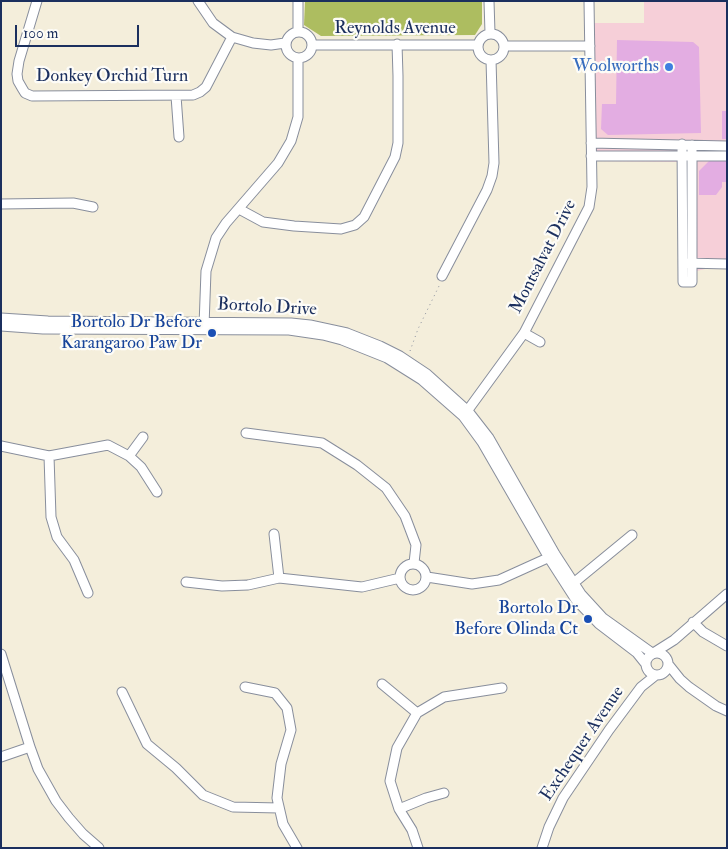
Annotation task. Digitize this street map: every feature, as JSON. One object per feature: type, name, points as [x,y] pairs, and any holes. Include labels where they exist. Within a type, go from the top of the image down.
[{"type":"street","name":"Donkey Orchid Turn","points":[[37,1],[19,61],[17,74],[18,81],[26,93],[37,96],[193,95],[206,87],[232,37]]},
{"type":"street","points":[[198,1],[213,22],[232,37],[253,43],[271,45],[285,43]]},
{"type":"street","points":[[298,1],[298,32]]},
{"type":"street","points":[[489,1],[490,34]]},
{"type":"street","name":"Montsalvat Drive","points":[[466,413],[524,333],[588,207],[592,187],[589,1]]},
{"type":"street","points":[[304,32],[310,37],[312,45],[305,57],[298,58],[289,55],[285,43],[291,34],[304,32]]},
{"type":"street","points":[[494,34],[501,38],[504,46],[502,54],[496,60],[491,60],[482,58],[478,45],[482,37],[494,34]]},
{"type":"street","points":[[239,209],[263,222],[294,226],[341,228],[355,225],[364,217],[395,157],[398,76],[397,44]]},
{"type":"street","name":"Reynolds Avenue","points":[[312,45],[478,45]]},
{"type":"street","points":[[504,46],[590,46]]},
{"type":"street","points":[[204,325],[204,285],[208,261],[216,238],[278,163],[291,142],[298,117],[298,58]]},
{"type":"street","points":[[442,276],[487,190],[492,176],[494,163],[491,60]]},
{"type":"street","points":[[176,96],[179,137]]},
{"type":"street","points":[[591,143],[727,146]]},
{"type":"street","points":[[687,145],[682,156],[688,282]]},
{"type":"street","points":[[687,145],[692,157],[687,263]]},
{"type":"street","points":[[591,156],[727,156]]},
{"type":"street","points":[[1,204],[73,203],[93,207]]},
{"type":"street","points":[[687,263],[727,264]]},
{"type":"street","name":"Bortolo Drive","points":[[1,318],[289,330],[323,334],[359,345],[396,362],[466,413],[489,438],[552,556],[570,585],[576,600],[599,624],[637,653],[646,666]]},
{"type":"street","name":"Bortolo Drive","points":[[1,326],[43,329],[204,325]]},
{"type":"street","points":[[524,333],[540,342]]},
{"type":"street","points":[[246,433],[322,443],[358,465],[386,488],[405,516],[416,545],[414,563]]},
{"type":"street","points":[[129,456],[142,437]]},
{"type":"street","points":[[1,446],[48,456],[108,445],[129,456],[141,467],[157,492]]},
{"type":"street","points":[[48,456],[53,524],[57,537],[74,560],[88,593]]},
{"type":"street","points":[[274,534],[279,578]]},
{"type":"street","points":[[570,585],[632,535]]},
{"type":"street","points":[[427,577],[472,584],[499,580],[552,556]]},
{"type":"street","points":[[414,563],[419,564],[425,570],[427,577],[423,586],[417,590],[410,590],[404,587],[400,578],[402,570],[414,563]]},
{"type":"street","points":[[186,582],[222,586],[248,585],[279,578],[362,587],[400,578]]},
{"type":"street","name":"Bortolo Drive","points":[[570,585],[603,618],[654,653]]},
{"type":"street","points":[[680,679],[650,674],[646,666],[647,657],[674,640],[727,594]]},
{"type":"street","points":[[693,622],[703,632],[727,646]]},
{"type":"street","points":[[658,675],[666,671],[674,640]]},
{"type":"street","points":[[654,653],[662,654],[680,679],[716,706],[727,711]]},
{"type":"street","points":[[1,654],[38,769],[56,800],[83,834],[99,848]]},
{"type":"street","name":"Exchequer Avenue","points":[[641,687],[646,666]]},
{"type":"street","name":"Exchequer Avenue","points":[[542,848],[549,826],[563,798],[641,687],[658,675]]},
{"type":"street","points":[[382,684],[417,713]]},
{"type":"street","points":[[245,688],[275,693],[287,708],[291,730],[281,764],[277,798],[283,824],[297,848]]},
{"type":"street","points":[[418,848],[412,830],[398,809],[390,781],[397,748],[417,713],[444,697],[502,688]]},
{"type":"street","points":[[122,692],[147,744],[176,768],[203,795],[233,806],[280,808]]},
{"type":"street","points":[[1,757],[30,747]]},
{"type":"street","points":[[398,809],[444,793]]},
{"type":"path","points":[[408,354],[442,276]]},
{"type":"shaded area","points":[[644,1],[727,1],[727,264],[688,273],[689,162],[588,161],[586,23],[644,23]]},
{"type":"green space","points":[[305,1],[482,1],[482,24],[475,35],[321,36],[304,25]]},
{"type":"building","points":[[617,40],[693,42],[699,47],[701,133],[608,135],[601,129],[602,104],[616,104]]},
{"type":"building","points":[[722,111],[727,111],[727,139],[722,139]]},
{"type":"building","points":[[709,161],[727,161],[727,182],[722,182],[722,187],[716,195],[699,195],[699,171]]},
{"type":"place","name":"Woolworths","points":[[669,67]]},
{"type":"place","name":"Bortolo Dr Before Karangaroo Paw Dr","points":[[212,333]]},
{"type":"place","name":"Bortolo Dr Before Olinda Ct","points":[[588,619]]}]
